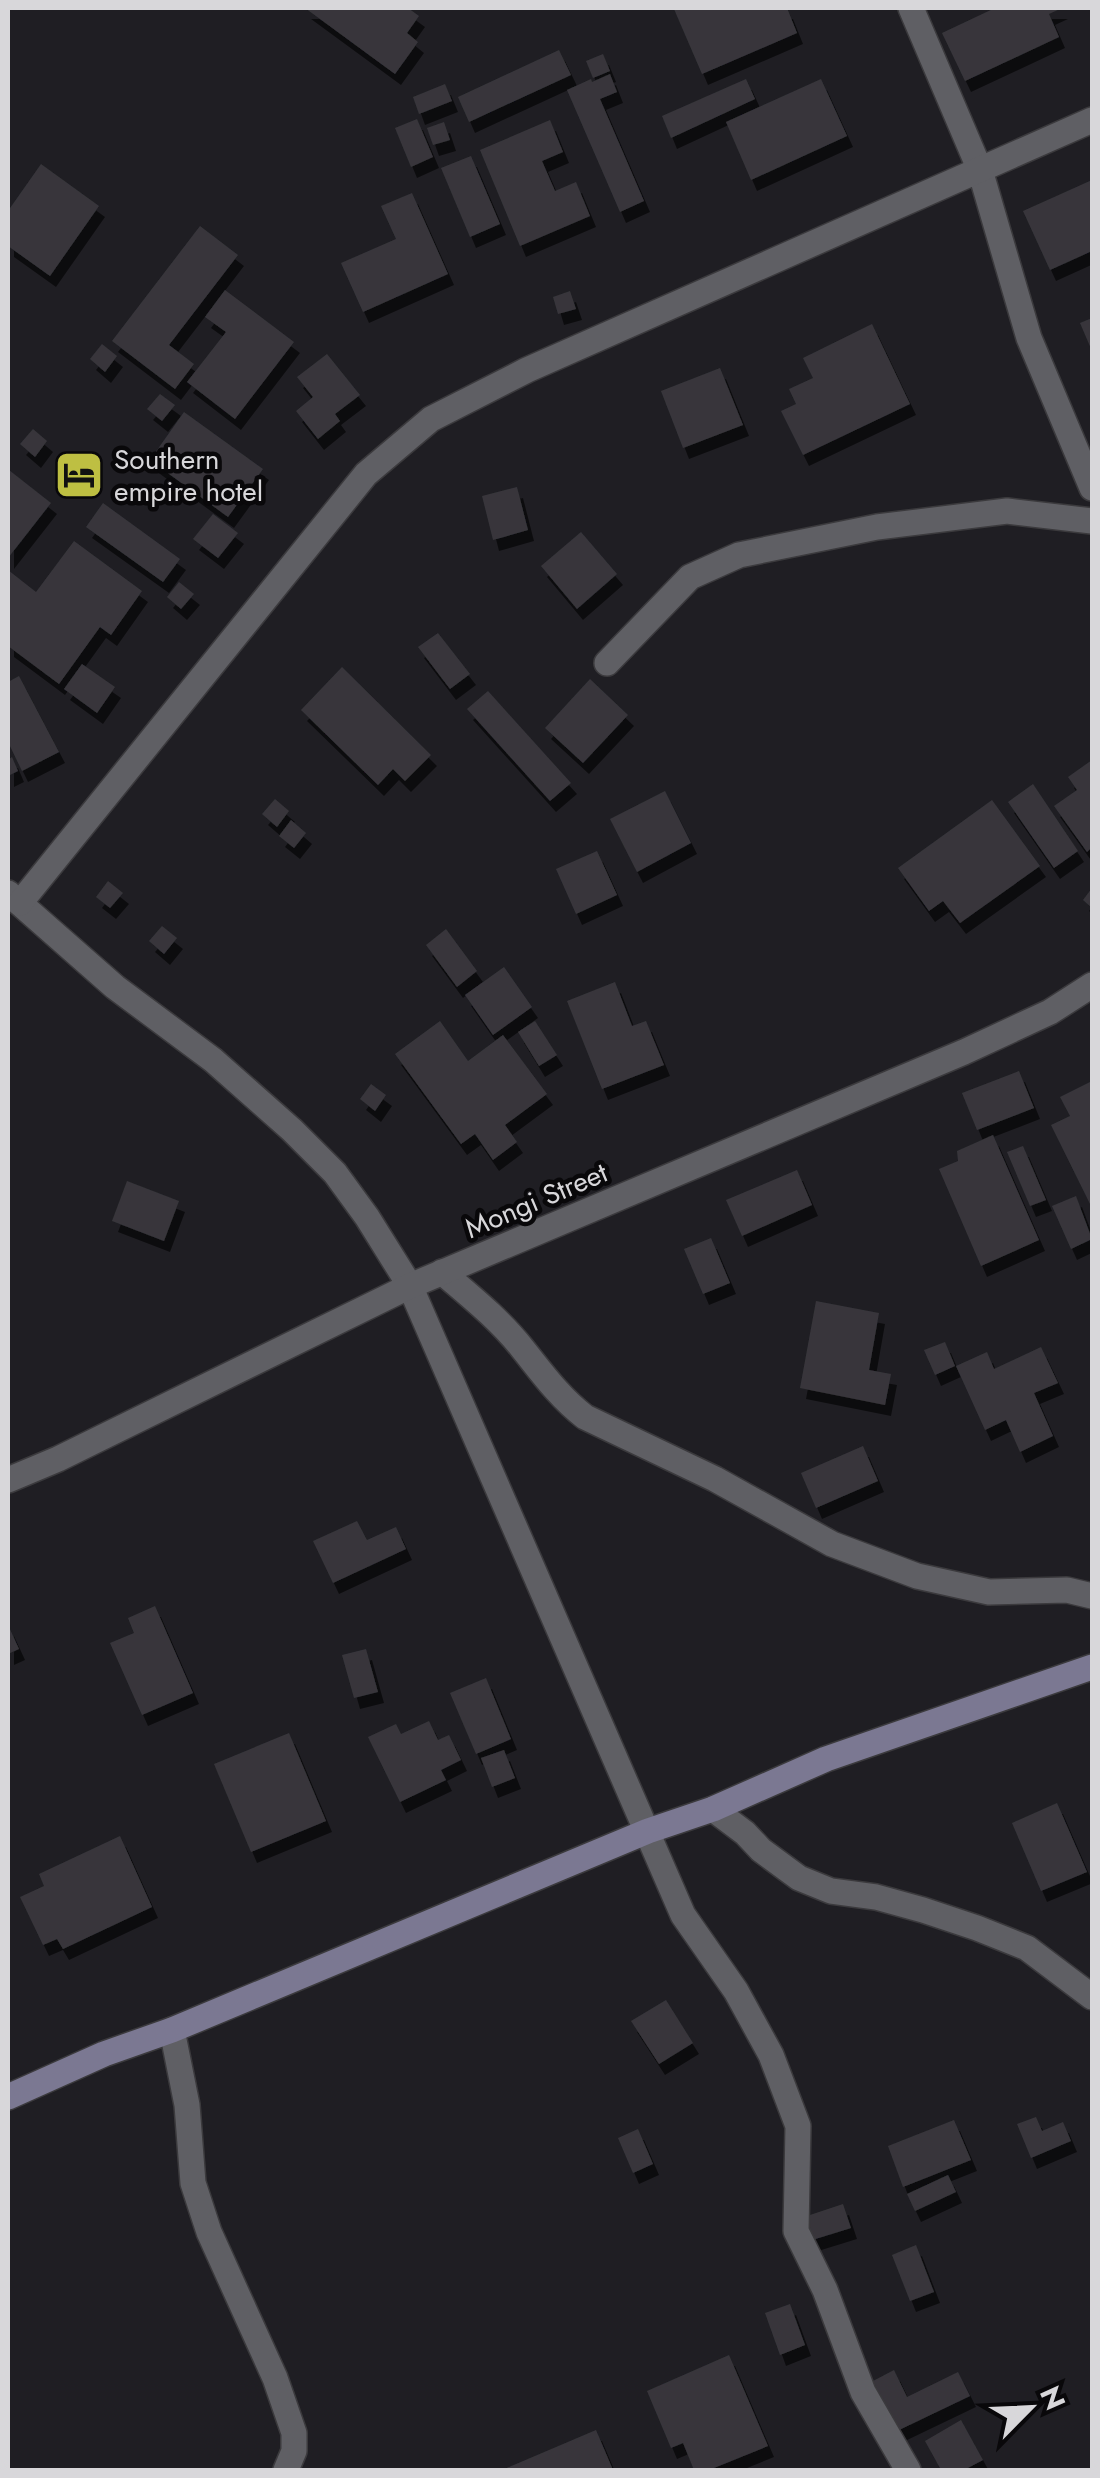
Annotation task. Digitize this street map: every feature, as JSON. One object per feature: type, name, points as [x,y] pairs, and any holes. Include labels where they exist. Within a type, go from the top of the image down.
[{"type":"street","points":[[911,8],[980,170],[1029,338],[1092,488]]},
{"type":"street","points":[[908,2470],[864,2392],[796,2231],[798,2126],[770,2056],[736,1990],[683,1915],[410,1286],[368,1217],[335,1173],[292,1130],[213,1060],[115,987],[14,898],[366,474],[431,419],[527,370],[1092,120]]},
{"type":"street","points":[[607,663],[690,576],[740,554],[877,527],[1007,511],[1092,521]]},
{"type":"street","name":"Mongi Street","points":[[8,1480],[410,1286],[964,1052],[1050,1012],[1092,985]]},
{"type":"street","points":[[442,1272],[499,1323],[567,1403],[585,1417],[715,1479],[832,1544],[917,1576],[989,1592],[1067,1590],[1092,1596]]},
{"type":"street","points":[[8,2097],[104,2054],[172,2030],[826,1759],[1092,1667]]},
{"type":"street","points":[[712,1809],[799,1878],[831,1892],[876,1897],[923,1910],[1011,1941],[1049,1962],[1092,1997]]},
{"type":"street","points":[[172,2030],[185,2093],[193,2183],[209,2232],[275,2378],[294,2433],[294,2451],[286,2470]]},
{"type":"building","points":[[305,8],[408,8],[419,16],[407,33],[418,42],[395,74]]},
{"type":"building","points":[[787,8],[797,33],[702,74],[674,9]]},
{"type":"building","points":[[995,8],[1062,8],[1049,14],[1059,37],[965,81],[942,33]]},
{"type":"building","points":[[559,50],[571,75],[469,122],[458,97]]},
{"type":"building","points":[[603,54],[610,71],[593,78],[586,61]]},
{"type":"building","points":[[610,74],[617,92],[600,99],[644,201],[620,212],[567,90]]},
{"type":"building","points":[[746,79],[755,99],[671,138],[662,116]]},
{"type":"building","points":[[821,79],[847,136],[751,180],[726,122]]},
{"type":"building","points":[[445,84],[452,101],[419,114],[413,97]]},
{"type":"building","points":[[417,119],[433,157],[411,167],[395,128]]},
{"type":"building","points":[[550,120],[563,152],[542,161],[555,191],[576,182],[590,216],[520,246],[480,150]]},
{"type":"building","points":[[444,122],[450,140],[433,145],[427,128]]},
{"type":"building","points":[[471,156],[500,224],[470,237],[441,168]]},
{"type":"building","points":[[41,164],[99,206],[50,276],[8,246],[8,211]]},
{"type":"building","points":[[1092,180],[1092,251],[1050,270],[1023,211]]},
{"type":"building","points":[[412,193],[448,274],[363,312],[341,263],[396,239],[381,206]]},
{"type":"building","points":[[200,226],[238,255],[169,345],[194,364],[175,389],[112,341]]},
{"type":"building","points":[[225,290],[294,342],[235,419],[187,382],[226,332],[205,317]]},
{"type":"building","points":[[570,291],[576,309],[558,314],[553,297]]},
{"type":"building","points":[[1092,318],[1092,351],[1080,323]]},
{"type":"building","points":[[872,324],[910,404],[803,455],[781,411],[796,404],[789,389],[813,378],[803,358]]},
{"type":"building","points":[[102,344],[117,356],[105,372],[90,359]]},
{"type":"building","points":[[327,354],[360,395],[335,414],[340,421],[318,439],[296,411],[313,397],[297,377]]},
{"type":"building","points":[[720,368],[743,425],[683,448],[661,391]]},
{"type":"building","points":[[160,394],[175,405],[162,421],[147,409]]},
{"type":"building","points":[[184,412],[263,469],[228,517],[150,460]]},
{"type":"building","points":[[33,429],[47,441],[35,457],[20,444]]},
{"type":"building","points":[[8,472],[51,503],[8,558]]},
{"type":"building","points":[[517,487],[528,530],[493,540],[482,496]]},
{"type":"building","points":[[103,503],[180,559],[163,582],[86,527]]},
{"type":"building","points":[[213,514],[238,533],[218,558],[193,539]]},
{"type":"building","points":[[581,532],[617,574],[577,609],[541,566]]},
{"type":"building","points":[[74,541],[142,591],[111,635],[100,627],[59,684],[8,646],[8,570],[36,592]]},
{"type":"building","points":[[179,582],[194,594],[181,609],[167,597]]},
{"type":"building","points":[[438,633],[470,674],[450,689],[418,647]]},
{"type":"building","points":[[82,664],[115,687],[97,713],[64,689]]},
{"type":"building","points":[[342,667],[431,755],[405,781],[393,769],[378,785],[301,710]]},
{"type":"building","points":[[19,676],[59,752],[22,771],[8,742],[8,682]]},
{"type":"building","points":[[590,679],[628,715],[583,763],[545,728]]},
{"type":"building","points":[[488,691],[571,783],[550,801],[467,709]]},
{"type":"building","points":[[12,757],[18,771],[8,776],[8,760]]},
{"type":"building","points":[[1092,760],[1092,847],[1087,852],[1054,806],[1077,790],[1068,777]]},
{"type":"building","points":[[1033,784],[1078,851],[1054,868],[1008,802]]},
{"type":"building","points":[[665,791],[691,843],[637,872],[610,819]]},
{"type":"building","points":[[275,799],[289,811],[277,827],[262,814]]},
{"type":"building","points":[[992,800],[1040,866],[960,923],[943,901],[929,911],[898,868]]},
{"type":"building","points":[[291,820],[306,833],[294,848],[279,836]]},
{"type":"building","points":[[597,851],[617,895],[576,914],[556,869]]},
{"type":"building","points":[[108,881],[123,893],[110,908],[96,897]]},
{"type":"building","points":[[1092,888],[1092,908],[1083,900]]},
{"type":"building","points":[[162,926],[177,938],[164,954],[149,941]]},
{"type":"building","points":[[446,929],[477,971],[457,987],[426,945]]},
{"type":"building","points":[[504,967],[532,1007],[493,1035],[465,995]]},
{"type":"building","points":[[615,982],[632,1026],[646,1021],[664,1065],[602,1089],[567,1001]]},
{"type":"building","points":[[440,1021],[468,1061],[503,1035],[547,1094],[505,1125],[517,1142],[493,1160],[475,1134],[461,1144],[395,1054]]},
{"type":"building","points":[[535,1021],[557,1055],[539,1066],[518,1032]]},
{"type":"building","points":[[1019,1071],[1034,1108],[977,1130],[962,1093]]},
{"type":"building","points":[[1092,1081],[1092,1208],[1051,1125],[1070,1116],[1060,1097]]},
{"type":"building","points":[[371,1084],[386,1095],[375,1111],[360,1099]]},
{"type":"building","points":[[993,1135],[1039,1240],[981,1266],[939,1169],[958,1161],[957,1151]]},
{"type":"building","points":[[1023,1146],[1046,1200],[1030,1206],[1007,1152]]},
{"type":"building","points":[[797,1170],[812,1205],[742,1236],[726,1200]]},
{"type":"building","points":[[127,1181],[179,1201],[164,1241],[112,1221]]},
{"type":"building","points":[[1076,1196],[1092,1239],[1071,1249],[1052,1206]]},
{"type":"building","points":[[711,1238],[730,1283],[703,1294],[684,1249]]},
{"type":"building","points":[[816,1301],[879,1313],[869,1370],[891,1374],[885,1405],[800,1388]]},
{"type":"building","points":[[945,1342],[955,1366],[935,1375],[924,1350]]},
{"type":"building","points":[[1041,1347],[1058,1383],[1034,1393],[1053,1436],[1020,1452],[1006,1420],[985,1430],[956,1366],[987,1352],[994,1369]]},
{"type":"building","points":[[863,1446],[878,1481],[816,1508],[801,1473]]},
{"type":"building","points":[[357,1521],[367,1540],[396,1527],[406,1549],[333,1583],[313,1541]]},
{"type":"building","points":[[155,1606],[193,1693],[142,1715],[110,1643],[134,1633],[128,1618]]},
{"type":"building","points":[[8,1625],[19,1649],[8,1654]]},
{"type":"building","points":[[366,1649],[378,1692],[354,1698],[342,1655]]},
{"type":"building","points":[[486,1678],[511,1739],[476,1754],[450,1693]]},
{"type":"building","points":[[429,1721],[438,1740],[449,1735],[461,1760],[441,1770],[446,1780],[400,1802],[368,1737],[396,1724],[401,1734]]},
{"type":"building","points":[[289,1733],[326,1821],[251,1852],[214,1764]]},
{"type":"building","points":[[504,1750],[515,1778],[492,1787],[481,1758]]},
{"type":"building","points":[[1057,1803],[1087,1872],[1041,1891],[1012,1823]]},
{"type":"building","points":[[120,1836],[152,1907],[63,1949],[57,1939],[43,1945],[20,1897],[44,1886],[39,1874]]},
{"type":"building","points":[[666,2000],[693,2043],[659,2064],[631,2021]]},
{"type":"building","points":[[1036,2117],[1042,2131],[1063,2122],[1071,2141],[1031,2158],[1017,2124]]},
{"type":"building","points":[[954,2120],[971,2160],[903,2187],[888,2146]]},
{"type":"building","points":[[638,2129],[653,2164],[633,2173],[618,2138]]},
{"type":"building","points":[[948,2175],[956,2192],[915,2211],[907,2194]]},
{"type":"building","points":[[843,2204],[851,2228],[809,2241],[801,2218]]},
{"type":"building","points":[[916,2245],[934,2292],[910,2301],[892,2255]]},
{"type":"building","points":[[790,2304],[805,2345],[780,2355],[765,2313]]},
{"type":"building","points":[[729,2355],[768,2446],[709,2470],[694,2470],[683,2443],[671,2448],[647,2391]]},
{"type":"building","points":[[894,2370],[907,2397],[958,2372],[970,2396],[897,2431],[873,2381]]},
{"type":"building","points":[[961,2420],[983,2460],[964,2470],[941,2470],[925,2441]]},
{"type":"building","points":[[596,2430],[613,2470],[502,2470]]},
{"type":"place","name":"Southern empire hotel","points":[[79,475]]}]
